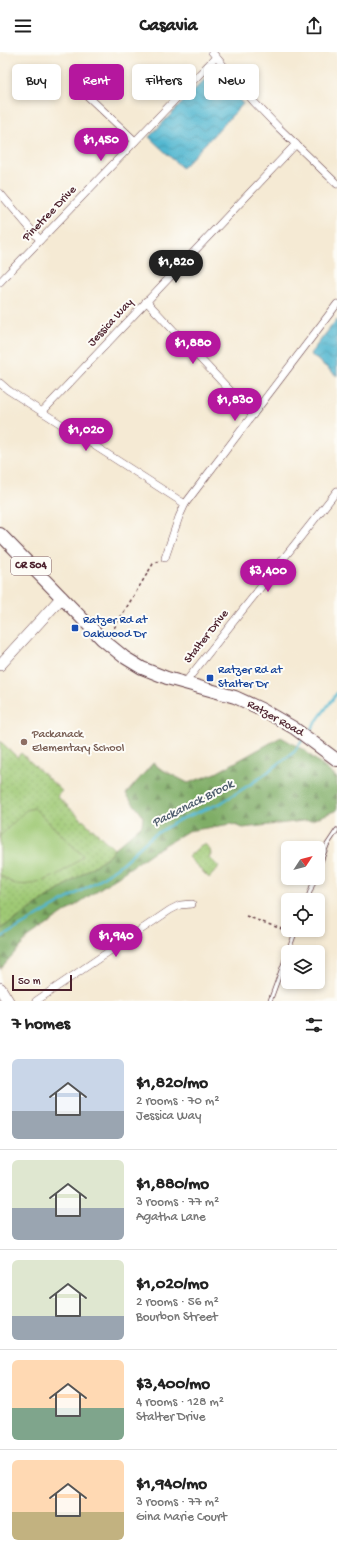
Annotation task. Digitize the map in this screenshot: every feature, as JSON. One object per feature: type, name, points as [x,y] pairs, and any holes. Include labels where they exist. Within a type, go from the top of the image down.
[{"type":"main road","name":"Ratzer Road","points":[[0,534],[106,642],[131,662],[184,684],[235,697],[277,718],[304,735],[337,760]]},
{"type":"street","name":"Pinetree Drive","points":[[0,282],[135,141],[214,54]]},
{"type":"street","points":[[214,54],[254,102],[337,184]]},
{"type":"street","points":[[92,100],[135,141]]},
{"type":"street","name":"Jessica Way","points":[[42,412],[296,144]]},
{"type":"street","points":[[0,193],[40,240]]},
{"type":"street","points":[[146,301],[253,415]]},
{"type":"street","points":[[165,558],[185,504],[337,304]]},
{"type":"street","points":[[0,383],[8,390],[185,504]]},
{"type":"street","name":"Stalter Drive","points":[[184,684],[337,490]]},
{"type":"street","points":[[0,665],[62,597]]},
{"type":"street","points":[[36,1001],[170,910],[180,905],[192,904]]},
{"type":"street","points":[[0,988],[8,1001]]},
{"type":"lane","points":[[325,850],[337,830]]},
{"type":"lane","points":[[270,1001],[292,937]]},
{"type":"path","points":[[106,642],[153,564],[165,558]]},
{"type":"path","points":[[246,916],[281,928]]},
{"type":"green space","points":[[281,737],[304,750],[337,778],[337,810],[312,820],[243,828],[231,824],[188,831],[153,852],[28,938],[0,969],[0,930],[110,855],[114,849],[142,825],[143,816],[126,794],[153,763],[161,769],[188,783],[216,773]]},
{"type":"green space","points":[[0,741],[17,757],[21,753],[62,791],[57,796],[114,849],[110,855],[0,930]]},
{"type":"green space","points":[[34,808],[83,856],[61,873],[43,881],[25,885],[16,884],[0,875],[0,836],[26,810]]},
{"type":"green space","points":[[205,844],[210,850],[211,854],[209,857],[219,867],[209,878],[188,857],[201,845]]},
{"type":"water","points":[[204,80],[204,100],[240,100],[243,104],[182,168],[149,137],[185,100],[196,100],[196,88]]},
{"type":"water","points":[[337,319],[337,376],[310,354]]},
{"type":"waterway","name":"Packanack Brook","points":[[308,733],[337,693]]},
{"type":"waterway","name":"Packanack Brook","points":[[0,938],[96,882],[120,865],[152,836],[181,819],[221,803],[260,778],[294,752],[303,739]]},
{"type":"place","name":"Ratzer Rd at Oakwood Dr","points":[[75,628]]},
{"type":"place","name":"Ratzer Rd at Stalter Dr","points":[[210,678]]},
{"type":"place","name":"Packanack Elementary School","points":[[24,742]]}]
